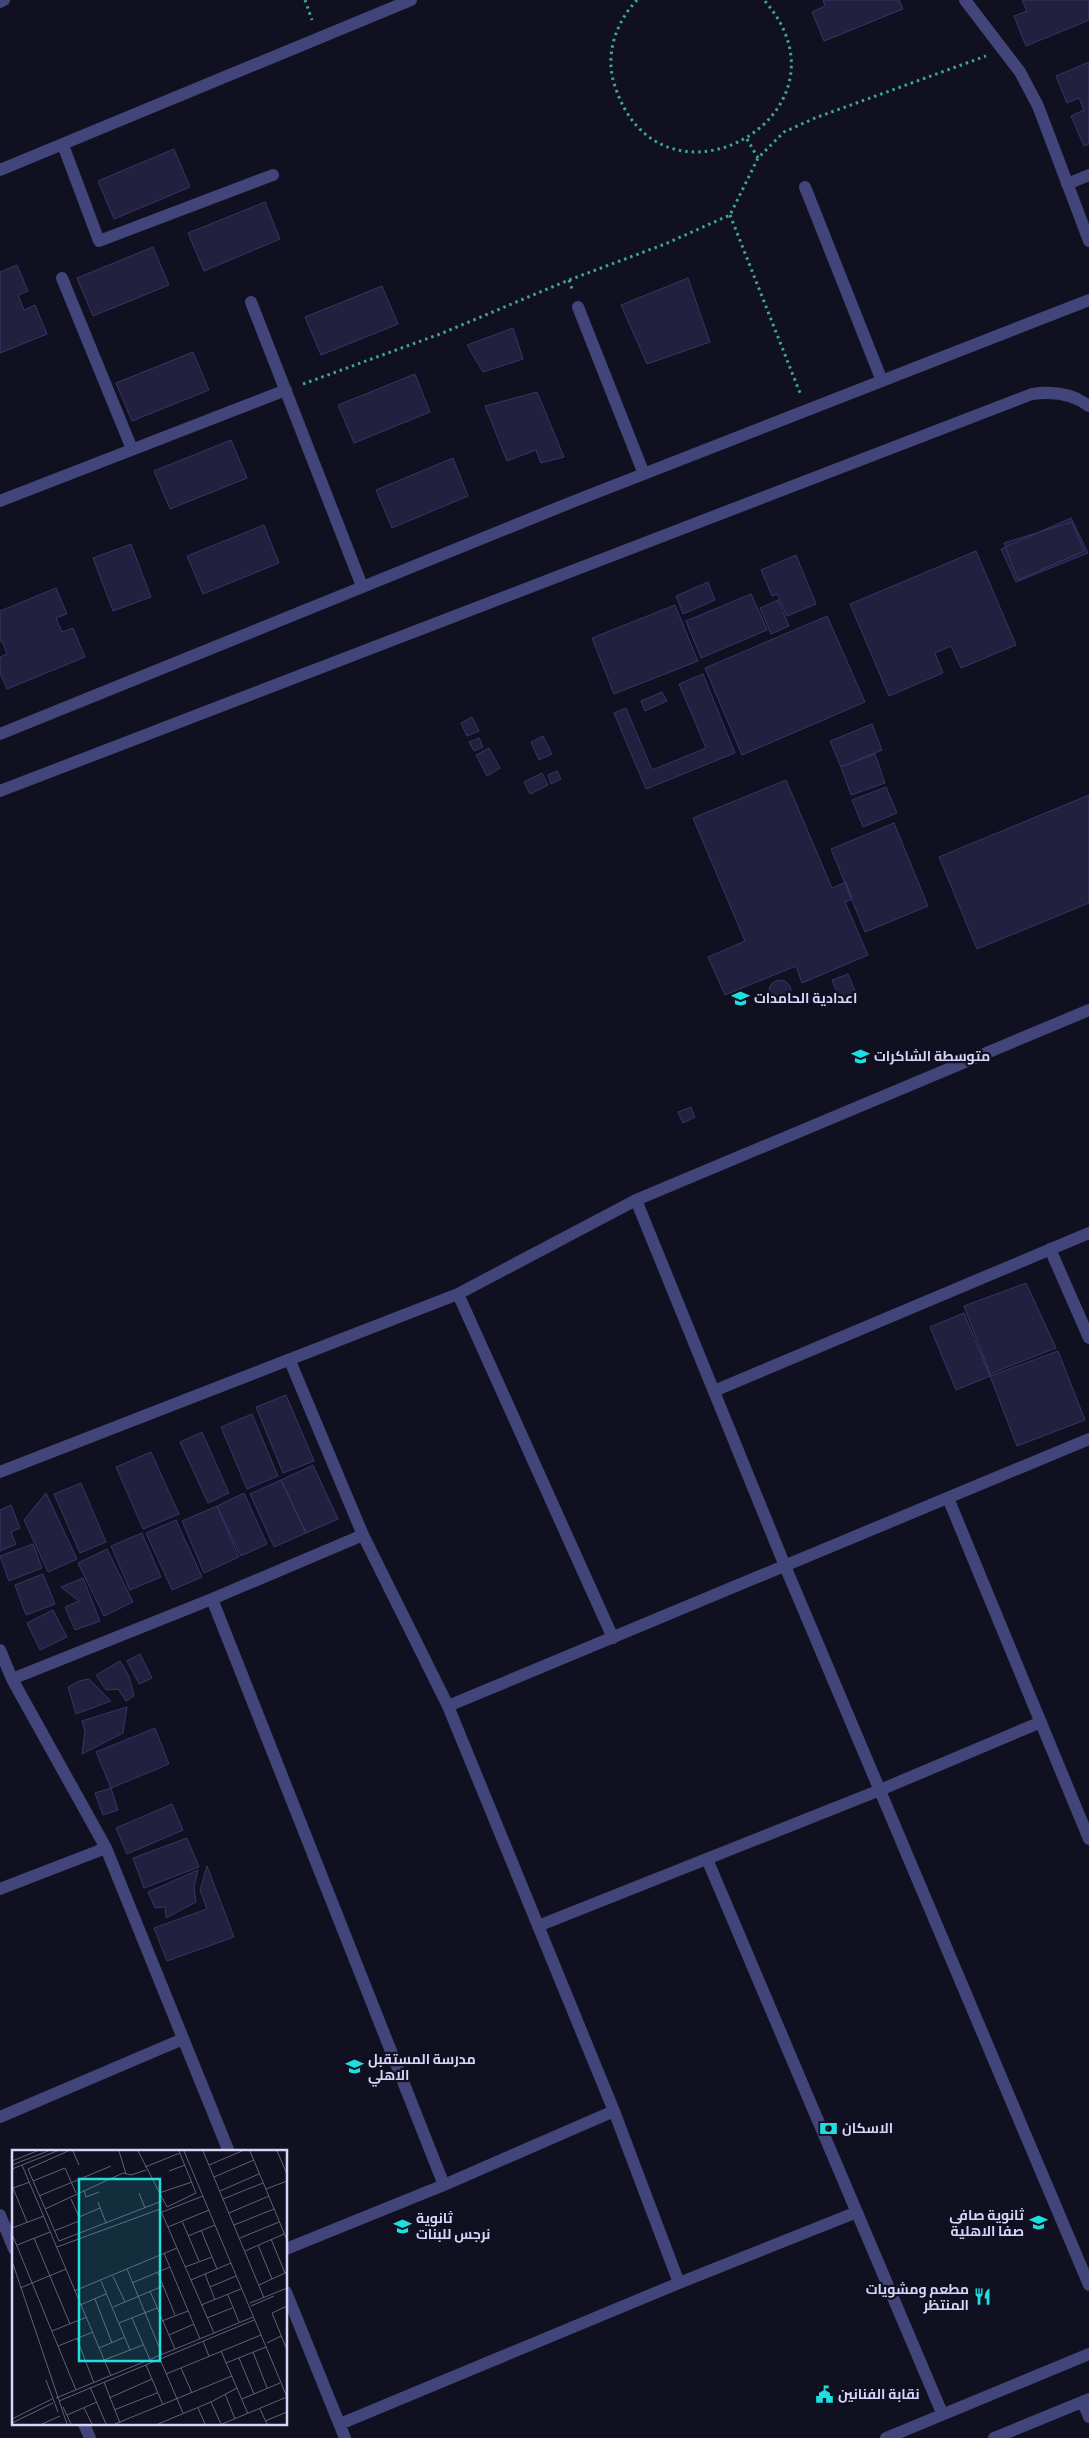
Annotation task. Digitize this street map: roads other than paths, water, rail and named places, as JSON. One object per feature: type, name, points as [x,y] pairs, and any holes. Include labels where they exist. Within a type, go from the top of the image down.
[{"type":"street","points":[[0,2],[4,0]]},
{"type":"street","points":[[0,170],[412,0]]},
{"type":"street","points":[[965,0],[1020,72],[1038,106],[1089,242]]},
{"type":"street","points":[[63,145],[99,241],[273,175]]},
{"type":"street","points":[[1067,184],[1089,176]]},
{"type":"street","points":[[805,186],[882,381]]},
{"type":"street","points":[[62,278],[132,450]]},
{"type":"street","points":[[0,734],[362,586],[1089,300]]},
{"type":"street","points":[[251,302],[362,586]]},
{"type":"street","points":[[578,307],[644,474]]},
{"type":"street","points":[[0,501],[286,390]]},
{"type":"street","points":[[0,790],[1032,394],[1059,392],[1072,396],[1089,406]]},
{"type":"street","points":[[0,1472],[458,1294],[636,1200],[1089,1010]]},
{"type":"street","points":[[636,1200],[785,1566],[1089,2285]]},
{"type":"street","points":[[714,1391],[1089,1233]]},
{"type":"street","points":[[1050,1249],[1089,1338]]},
{"type":"street","points":[[458,1294],[612,1638]]},
{"type":"street","points":[[290,1360],[363,1535],[448,1706],[614,2111],[679,2283]]},
{"type":"street","points":[[448,1706],[1089,1439]]},
{"type":"street","points":[[948,1498],[1089,1839]]},
{"type":"street","points":[[12,1679],[212,1599],[363,1535]]},
{"type":"street","points":[[212,1599],[444,2185]]},
{"type":"street","points":[[0,1650],[12,1679],[106,1848],[228,2150]]},
{"type":"street","points":[[538,1926],[880,1790],[1041,1722]]},
{"type":"street","points":[[0,1889],[106,1848]]},
{"type":"street","points":[[707,1859],[942,2413]]},
{"type":"street","points":[[0,2118],[183,2039]]},
{"type":"street","points":[[288,2248],[444,2185],[614,2111]]},
{"type":"street","points":[[340,2424],[679,2283],[857,2212]]},
{"type":"street","points":[[0,2215],[12,2244]]},
{"type":"street","points":[[288,2297],[345,2438]]},
{"type":"street","points":[[886,2438],[942,2413],[1089,2354]]},
{"type":"street","points":[[994,2438],[1086,2401],[1089,2417]]},
{"type":"street","points":[[85,2426],[90,2438]]},
{"type":"place","name":"اعدادية الحامدات","points":[[740,998]]},
{"type":"place","name":"متوسطة الشاكرات","points":[[860,1056]]},
{"type":"place","name":"مدرسة المستقبل الاهلي","points":[[354,2067]]},
{"type":"place","name":"الاسكان","points":[[828,2128]]},
{"type":"place","name":"ثانوية صافي صفا الاهلية","points":[[1038,2223]]},
{"type":"place","name":"ثانوية نرجس للبنات","points":[[402,2226]]},
{"type":"place","name":"مطعم ومشويات المنتظر","points":[[983,2297]]},
{"type":"place","name":"نقابة الفنانين","points":[[824,2394]]}]
